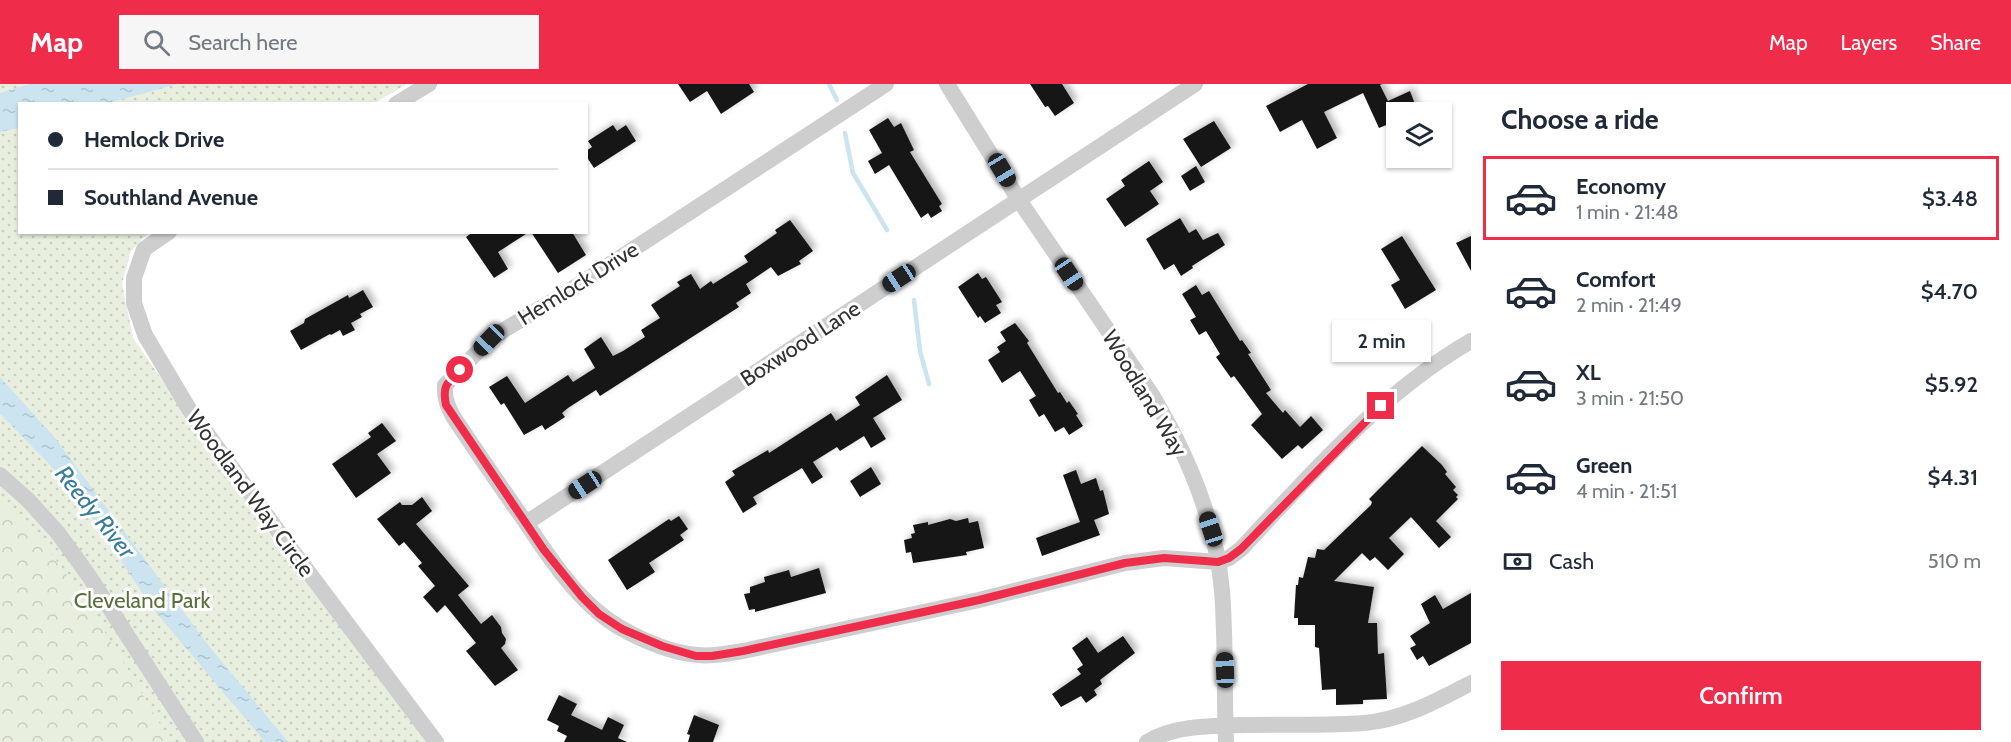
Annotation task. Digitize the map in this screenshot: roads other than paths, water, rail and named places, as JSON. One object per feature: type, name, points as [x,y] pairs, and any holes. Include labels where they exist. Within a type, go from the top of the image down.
[{"type":"street","points":[[399,102],[429,84]]},
{"type":"street","name":"Hemlock Drive","points":[[886,84],[576,287],[489,340],[445,385],[446,405],[544,550],[582,597],[599,614],[622,629],[662,646],[696,656],[743,651],[967,603],[1125,563],[1164,558],[1218,562]]},
{"type":"street","name":"Woodland Way","points":[[948,84],[1019,200],[1172,428],[1200,494],[1218,562],[1222,591],[1226,734]]},
{"type":"street","name":"Boxwood Lane","points":[[526,523],[1195,84]]},
{"type":"street","name":"Woodland Way Circle","points":[[166,234],[144,249],[134,278],[134,303],[145,335],[189,409],[297,558],[436,742]]},
{"type":"street","points":[[1218,562],[1229,558],[1241,549],[1381,406],[1423,372],[1471,341]]},
{"type":"street","points":[[0,475],[58,533],[89,576],[196,742]]},
{"type":"street","points":[[1147,742],[1164,733],[1176,730],[1226,734],[1366,723],[1414,711],[1471,683]]},
{"type":"water","points":[[29,84],[178,84],[112,102],[18,102],[18,128],[0,132],[0,93]]},
{"type":"water","name":"Reedy River","points":[[0,377],[55,438],[209,646],[288,742],[265,742],[154,610],[79,498],[59,474],[0,414]]},
{"type":"waterway","points":[[829,84],[837,100]]},
{"type":"waterway","points":[[845,133],[853,173],[887,230]]},
{"type":"waterway","points":[[914,300],[920,351],[929,384]]},
{"type":"park label","name":"Cleveland Park","points":[[142,600]]}]
